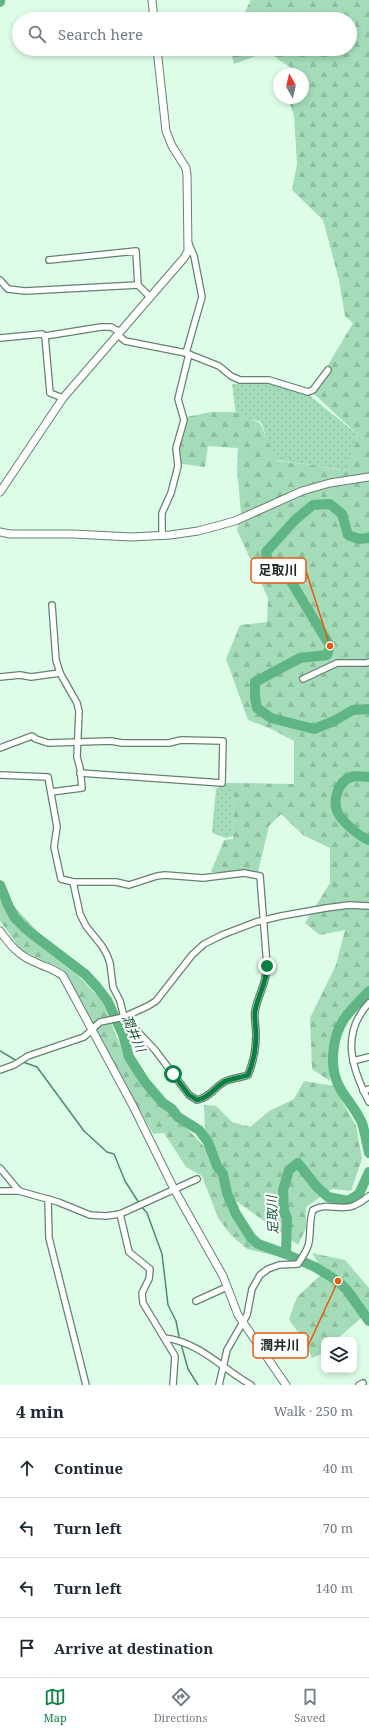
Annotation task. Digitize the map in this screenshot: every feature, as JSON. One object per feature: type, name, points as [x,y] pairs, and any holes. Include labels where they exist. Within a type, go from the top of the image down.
[{"type":"street","points":[[152,0],[153,12]]},
{"type":"street","points":[[0,492],[63,398],[184,258],[188,251],[186,168],[172,146],[166,131],[158,56]]},
{"type":"street","points":[[162,535],[162,512],[171,493],[178,466],[176,448],[184,420],[178,399],[202,297],[194,256],[189,244]]},
{"type":"street","points":[[49,260],[136,251],[138,285],[150,297]]},
{"type":"street","points":[[0,280],[8,289],[25,291],[138,285]]},
{"type":"street","points":[[0,338],[42,334],[45,336],[111,326],[126,341],[188,353],[219,366],[231,376],[240,380],[269,380],[308,392],[313,390],[328,370]]},
{"type":"street","points":[[45,336],[50,394],[63,398]]},
{"type":"street","points":[[0,532],[10,534],[74,534],[131,537],[198,531],[224,524],[256,512],[302,491],[330,482],[369,477]]},
{"type":"street","points":[[50,792],[82,788],[77,757],[79,712],[77,703],[60,673],[56,660],[52,605]]},
{"type":"street","points":[[303,679],[337,663],[369,662]]},
{"type":"street","points":[[0,676],[31,677],[60,673]]},
{"type":"street","points":[[0,748],[32,736],[48,743],[111,741],[122,744],[169,743],[181,740],[223,741],[222,783],[80,773]]},
{"type":"street","points":[[0,775],[48,777],[57,827],[54,847],[61,879],[73,882],[116,882],[129,885],[165,875],[203,878],[244,873],[260,876],[265,920],[267,977],[258,998],[255,1012],[256,1036],[251,1068],[248,1075],[228,1080],[222,1083],[207,1096],[197,1100],[189,1095],[155,1050],[123,1018],[120,1001],[112,987],[109,959],[102,946],[86,926],[80,914],[73,882]]},
{"type":"street","points":[[0,1070],[14,1065],[28,1056],[84,1037],[100,1022],[123,1018],[156,1000],[192,955],[204,944],[222,935],[265,920],[326,908],[349,905],[369,906]]},
{"type":"street","points":[[0,931],[16,952],[34,962],[57,971],[63,976],[134,1106],[174,1189],[223,1276],[233,1305],[286,1385]]},
{"type":"street","points":[[369,1004],[356,1020],[352,1036],[355,1073],[366,1090],[369,1102]]},
{"type":"street","points":[[353,1061],[369,1057]]},
{"type":"street","points":[[0,1168],[19,1191]]},
{"type":"street","points":[[0,1191],[19,1191],[58,1202],[90,1214],[106,1216],[120,1214],[197,1179]]},
{"type":"street","points":[[219,1385],[222,1366],[227,1350],[247,1315],[252,1289],[260,1275],[268,1269],[279,1265],[298,1264],[307,1248],[312,1210],[325,1206],[352,1207],[369,1196]]},
{"type":"street","points":[[48,1199],[49,1238],[86,1385]]},
{"type":"street","points":[[120,1214],[129,1252],[150,1269],[149,1280],[142,1293],[143,1303],[175,1356],[173,1385]]},
{"type":"street","points":[[196,1301],[227,1286]]},
{"type":"street","points":[[165,1338],[180,1342],[208,1355],[251,1385]]},
{"type":"green space","points":[[251,0],[369,0],[369,996],[340,1015],[329,1051],[330,1081],[312,1069],[310,1018],[336,965],[345,930],[320,935],[305,923],[330,883],[330,848],[303,835],[281,814],[269,826],[258,872],[211,872],[224,840],[233,839],[234,783],[294,784],[294,741],[271,729],[248,720],[226,659],[240,625],[267,622],[268,598],[237,530],[241,513],[237,469],[238,448],[208,446],[205,467],[182,464],[178,454],[186,417],[211,412],[234,412],[260,423],[277,461],[314,465],[345,471],[358,435],[312,392],[353,323],[345,316],[339,280],[323,220],[292,190],[297,164],[294,116],[290,104],[309,104],[309,68],[291,68],[273,56],[357,56],[357,12],[245,12]]},
{"type":"green space","points":[[232,56],[256,56],[234,64]]},
{"type":"green space","points":[[232,384],[272,384],[308,394],[358,435],[346,471],[275,460],[261,422],[236,415]]},
{"type":"green space","points":[[222,783],[234,783],[233,836],[226,838],[212,833],[216,789]]},
{"type":"green space","points":[[0,891],[102,1001],[125,1057],[155,1094],[213,1156],[247,1227],[281,1257],[247,1249],[231,1235],[218,1218],[202,1176],[186,1167],[164,1133],[153,1134],[63,970],[21,950],[0,921]]},
{"type":"green space","points":[[304,1081],[334,1086],[356,1126],[362,1159],[351,1191],[332,1189],[306,1207],[306,1228],[298,1245],[236,1201],[205,1131],[204,1105],[216,1106],[232,1122],[250,1127],[269,1111],[294,1099]]},
{"type":"green space","points":[[312,1253],[345,1260],[369,1288],[369,1311],[339,1337],[321,1337],[321,1354],[312,1358],[307,1346],[289,1319],[297,1297],[324,1272]]},
{"type":"waterway","name":"足取川","points":[[369,538],[359,539],[348,535],[342,514],[330,504],[313,505],[296,519],[266,552],[270,563],[286,573],[330,646],[327,655],[300,658],[255,682],[257,708],[271,718],[314,729],[334,721],[353,710],[369,709]]},
{"type":"waterway","name":"足取川","points":[[369,777],[355,776],[347,779],[340,787],[336,796],[336,806],[339,815],[356,832],[369,840]]},
{"type":"waterway","name":"潤井川","points":[[0,885],[15,918],[27,930],[85,974],[107,1000],[123,1035],[129,1057],[145,1082],[163,1103],[172,1109],[178,1117],[199,1130],[208,1142],[217,1166],[223,1174],[227,1193],[236,1214],[252,1239],[258,1244],[286,1254],[315,1267],[338,1281],[347,1290],[369,1321]]},
{"type":"waterway","name":"足取川","points":[[369,991],[344,1019],[334,1044],[333,1054],[334,1073],[337,1082],[362,1123],[369,1153]]},
{"type":"waterway","points":[[0,1051],[17,1061]]},
{"type":"waterway","points":[[23,1062],[37,1067],[84,1131],[107,1152],[114,1154],[125,1181],[139,1203]]},
{"type":"waterway","name":"足取川","points":[[286,1254],[287,1218],[284,1211],[283,1190],[289,1170],[298,1163],[316,1186],[328,1197],[348,1201],[359,1194],[369,1172]]},
{"type":"waterway","points":[[141,1206],[147,1213],[162,1254],[168,1305],[176,1321],[180,1341]]},
{"type":"waterway","points":[[181,1344],[188,1369],[198,1385]]},
{"type":"place","name":"足取川","points":[[330,646]]},
{"type":"place","name":"潤井川","points":[[338,1281]]},
{"type":"route","points":[[173,1074],[189,1095],[197,1100],[207,1096],[222,1083],[228,1080],[248,1075],[251,1068],[256,1036],[255,1012],[258,998],[267,977],[267,966]]}]
